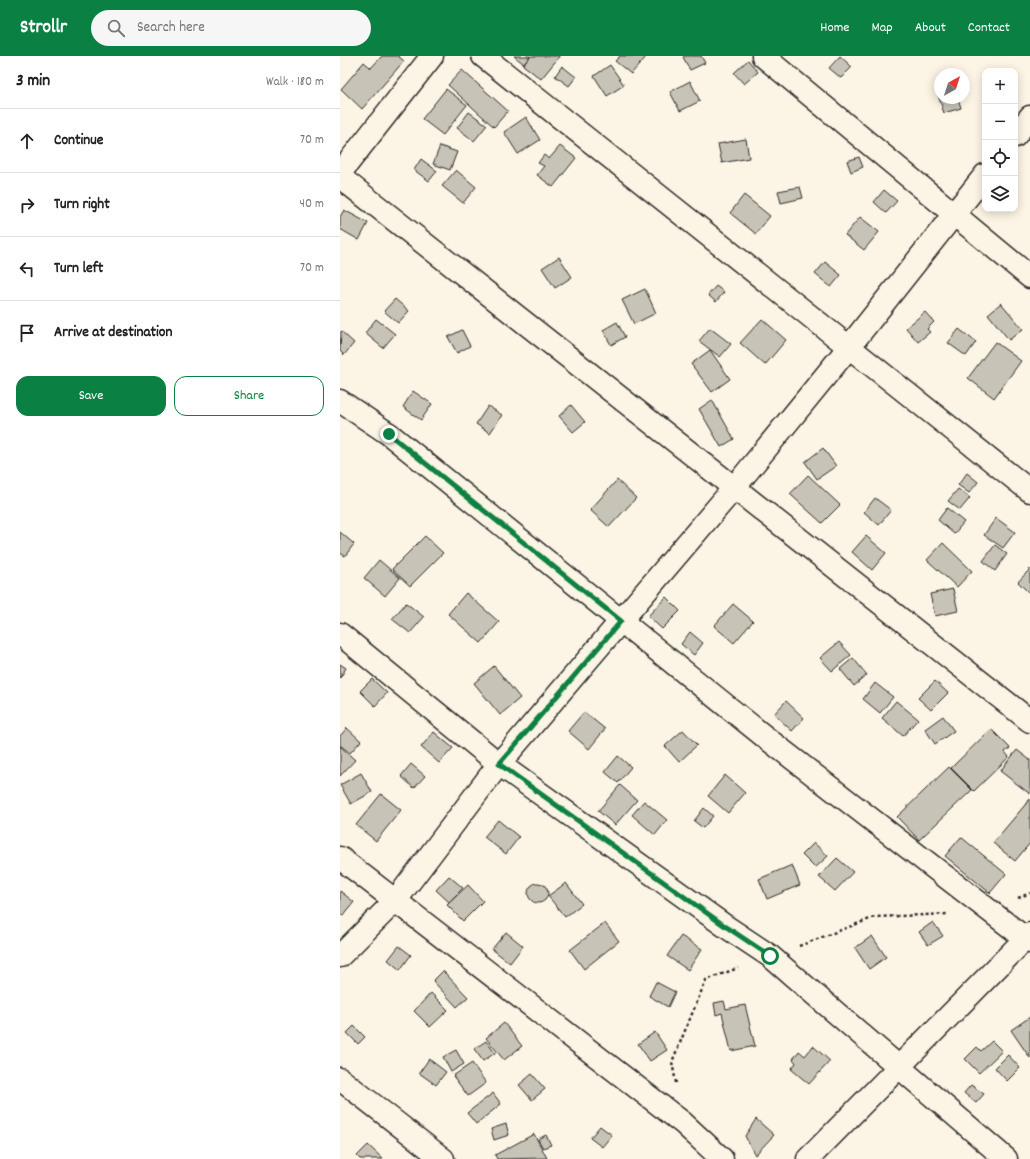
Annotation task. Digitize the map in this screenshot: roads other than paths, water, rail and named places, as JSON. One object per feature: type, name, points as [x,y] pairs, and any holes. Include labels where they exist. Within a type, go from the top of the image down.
[{"type":"street","points":[[340,173],[432,56]]},
{"type":"street","points":[[483,56],[1030,491]]},
{"type":"street","points":[[763,56],[953,215],[1030,277]]},
{"type":"street","points":[[1018,132],[1030,117]]},
{"type":"street","points":[[340,956],[396,900],[499,764],[734,488],[849,347],[984,176]]},
{"type":"street","points":[[340,177],[1030,721]]},
{"type":"street","points":[[340,401],[389,434],[765,737],[1028,938],[808,1159]]},
{"type":"street","points":[[340,634],[499,764],[725,926],[770,956],[1006,1159]]},
{"type":"street","points":[[340,858],[683,1123],[722,1159]]},
{"type":"street","points":[[340,1079],[443,1159]]}]
